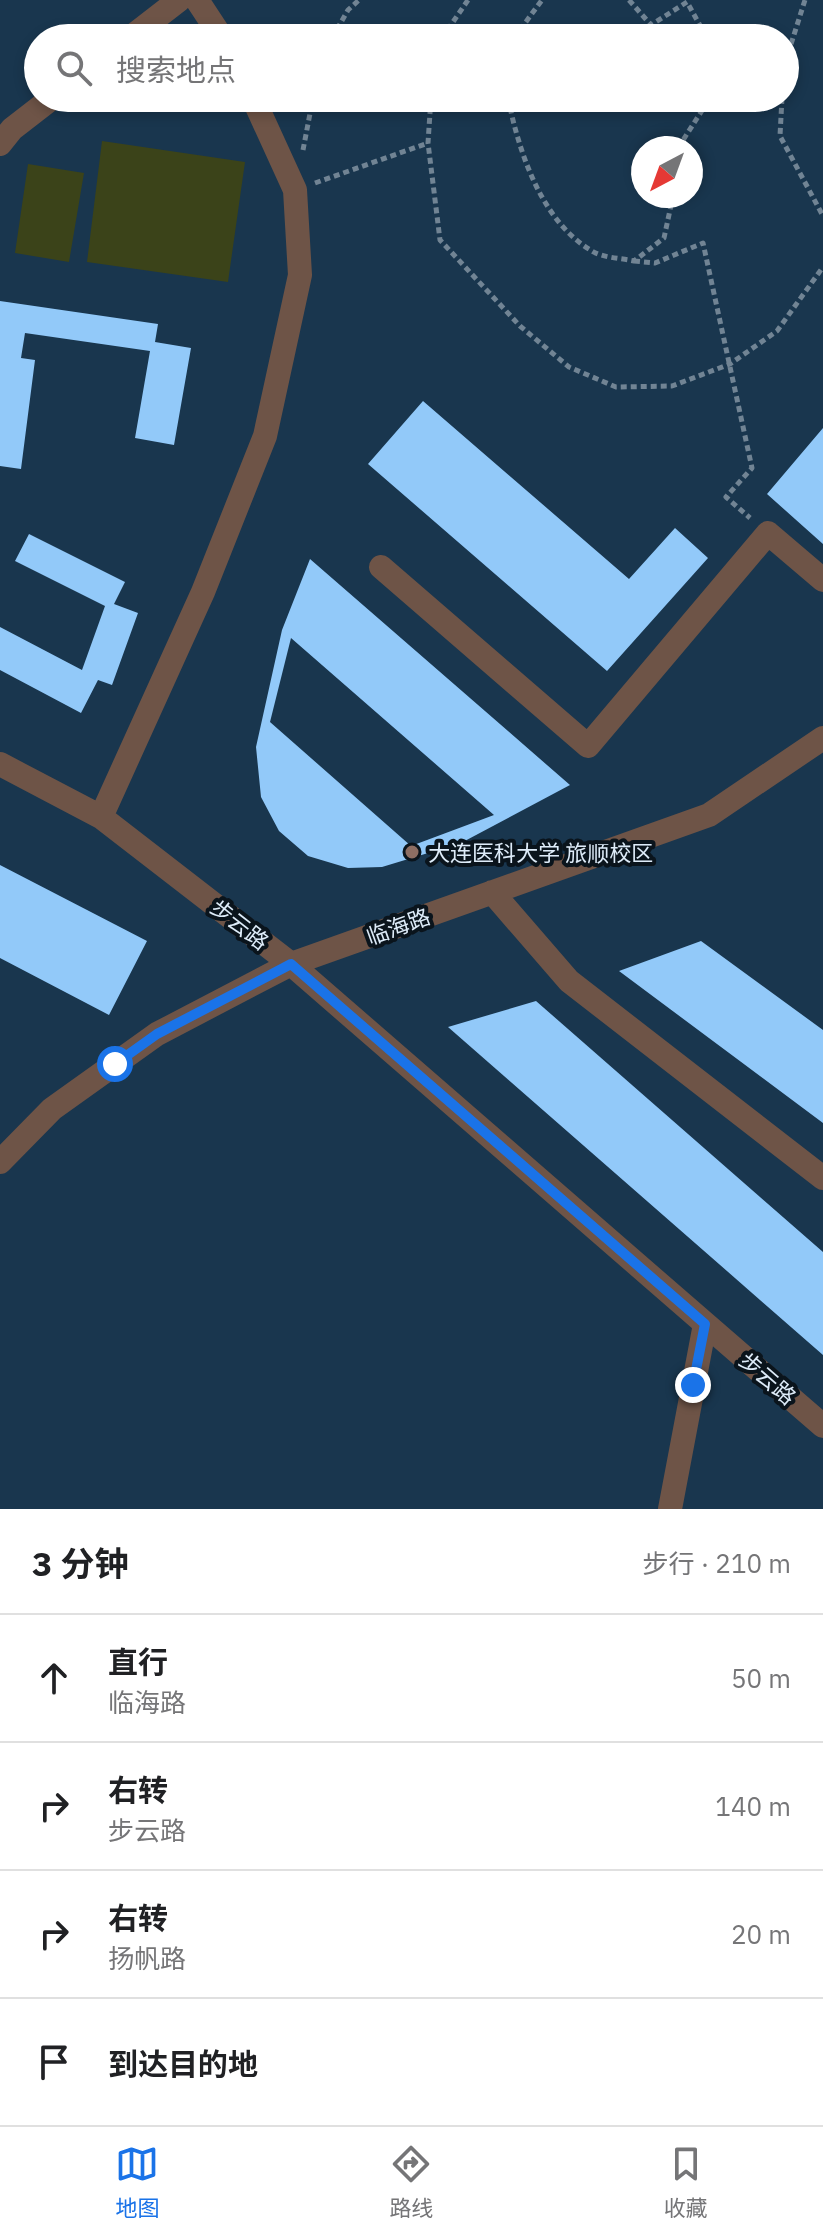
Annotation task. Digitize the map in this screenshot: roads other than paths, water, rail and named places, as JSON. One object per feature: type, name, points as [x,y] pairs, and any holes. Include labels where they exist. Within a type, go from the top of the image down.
[{"type":"street","points":[[148,24],[179,0]]},
{"type":"street","points":[[197,0],[213,24]]},
{"type":"street","points":[[0,144],[12,129],[34,112]]},
{"type":"street","points":[[101,817],[203,592],[265,436],[300,275],[295,190],[259,112]]},
{"type":"street","points":[[381,567],[588,746],[768,533],[823,580]]},
{"type":"street","name":"临海路","points":[[0,1162],[52,1109],[157,1034],[291,964],[709,815],[823,738]]},
{"type":"street","name":"步云路","points":[[0,764],[101,817],[291,964],[823,1426]]},
{"type":"street","points":[[492,892],[569,981],[823,1178]]},
{"type":"street","points":[[670,1509],[705,1324]]},
{"type":"place","name":"大连医科大学 旅顺校区","points":[[412,852]]}]
